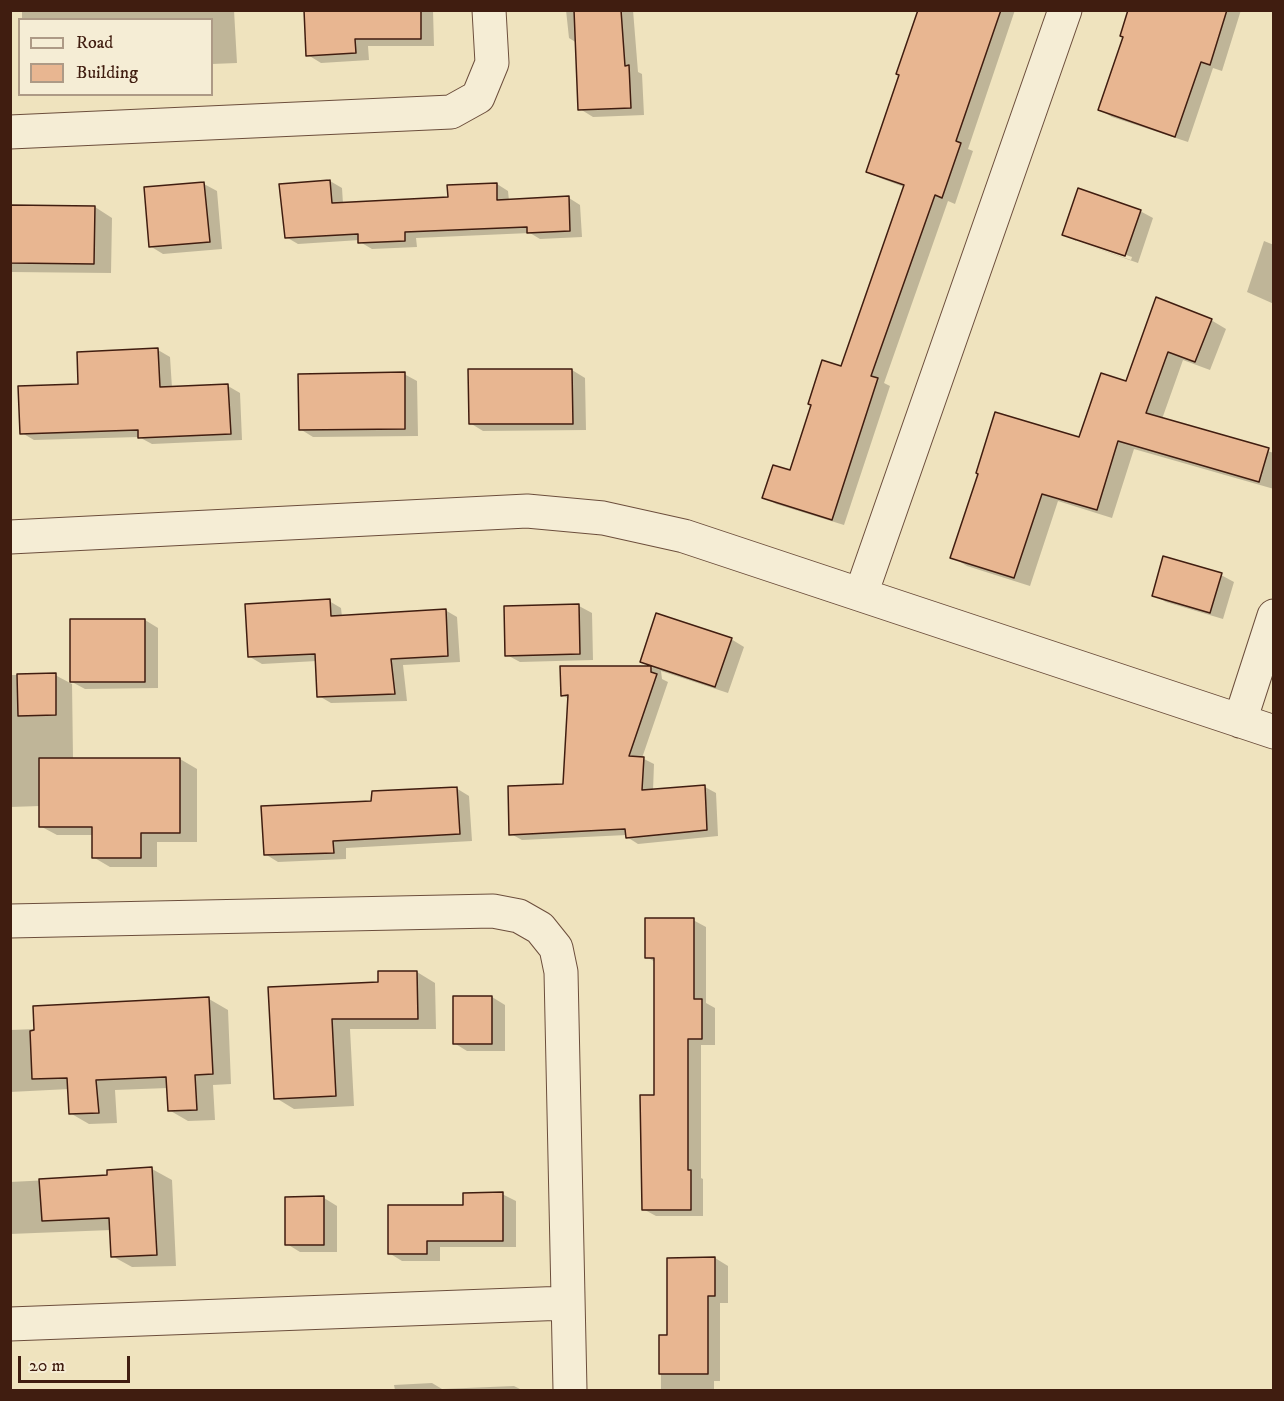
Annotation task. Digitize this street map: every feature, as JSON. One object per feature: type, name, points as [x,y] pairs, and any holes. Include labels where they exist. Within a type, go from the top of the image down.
[{"type":"street","points":[[10,132],[451,112],[478,97],[492,63],[489,10]]},
{"type":"street","points":[[861,594],[1065,10]]},
{"type":"street","points":[[10,537],[527,512],[603,518],[684,536],[1274,732]]},
{"type":"street","points":[[1240,721],[1274,616]]},
{"type":"street","points":[[10,921],[494,911],[519,916],[540,928],[555,948],[561,972],[570,1390]]},
{"type":"street","points":[[10,1324],[567,1303]]},
{"type":"building","points":[[304,10],[421,10],[421,39],[355,39],[356,53],[306,56]]},
{"type":"building","points":[[574,10],[621,10],[625,66],[629,65],[631,108],[578,110]]},
{"type":"building","points":[[918,10],[1001,10],[956,141],[961,143],[942,198],[935,195],[871,376],[878,378],[832,520],[762,498],[773,465],[790,470],[811,405],[808,404],[822,360],[841,366],[904,185],[866,172]]},
{"type":"building","points":[[1128,10],[1227,10],[1210,65],[1201,62],[1175,137],[1098,110],[1123,37],[1120,36]]},
{"type":"building","points":[[330,180],[332,203],[448,197],[447,185],[497,183],[497,200],[569,196],[570,231],[527,233],[527,227],[405,232],[405,241],[358,243],[358,234],[285,238],[279,184]]},
{"type":"building","points":[[204,182],[210,242],[149,247],[144,187]]},
{"type":"building","points":[[1078,188],[1141,210],[1125,256],[1062,235]]},
{"type":"building","points":[[10,205],[95,206],[94,264],[10,263]]},
{"type":"building","points":[[1156,297],[1212,319],[1195,362],[1168,352],[1146,413],[1269,448],[1259,482],[1118,441],[1097,510],[1042,494],[1014,578],[950,558],[978,474],[976,473],[995,412],[1079,437],[1101,373],[1126,381]]},
{"type":"building","points":[[158,348],[160,387],[228,384],[231,434],[138,438],[138,430],[20,434],[18,386],[78,384],[77,352]]},
{"type":"building","points":[[468,369],[572,369],[573,424],[469,424]]},
{"type":"building","points":[[405,372],[405,429],[299,430],[298,374]]},
{"type":"building","points":[[1163,556],[1222,573],[1210,613],[1152,596]]},
{"type":"building","points":[[330,599],[331,616],[446,609],[448,656],[391,659],[395,694],[317,697],[315,654],[248,657],[245,604]]},
{"type":"building","points":[[579,604],[580,654],[505,656],[504,606]]},
{"type":"building","points":[[656,613],[732,638],[715,687],[640,662]]},
{"type":"building","points":[[70,619],[145,619],[145,682],[70,682]]},
{"type":"building","points":[[560,666],[651,666],[651,672],[657,674],[629,756],[644,757],[642,790],[705,785],[707,830],[626,838],[625,829],[509,835],[508,786],[563,784],[568,695],[561,696]]},
{"type":"building","points":[[56,673],[56,715],[18,716],[17,674]]},
{"type":"building","points":[[39,758],[180,758],[180,833],[141,833],[141,858],[92,858],[92,827],[39,827]]},
{"type":"building","points":[[457,787],[460,834],[333,841],[334,853],[264,855],[261,806],[371,801],[372,791]]},
{"type":"building","points":[[645,918],[694,918],[694,999],[702,999],[702,1039],[688,1039],[688,1170],[691,1170],[691,1210],[642,1210],[640,1095],[654,1095],[654,958],[645,958]]},
{"type":"building","points":[[378,971],[417,971],[418,1019],[332,1019],[336,1096],[274,1099],[268,987],[378,982]]},
{"type":"building","points":[[453,996],[492,996],[492,1044],[453,1044]]},
{"type":"building","points":[[209,997],[213,1074],[195,1075],[197,1110],[168,1111],[166,1077],[96,1080],[99,1113],[69,1114],[67,1078],[32,1079],[30,1031],[34,1030],[33,1006]]},
{"type":"building","points":[[152,1167],[157,1255],[111,1257],[109,1218],[42,1221],[39,1179],[107,1175],[107,1170]]},
{"type":"building","points":[[503,1192],[503,1241],[427,1241],[427,1254],[388,1254],[388,1205],[463,1205],[463,1193]]},
{"type":"building","points":[[324,1196],[324,1245],[285,1245],[285,1197]]},
{"type":"building","points":[[715,1257],[715,1296],[708,1296],[708,1374],[659,1374],[659,1335],[667,1335],[667,1258]]}]
